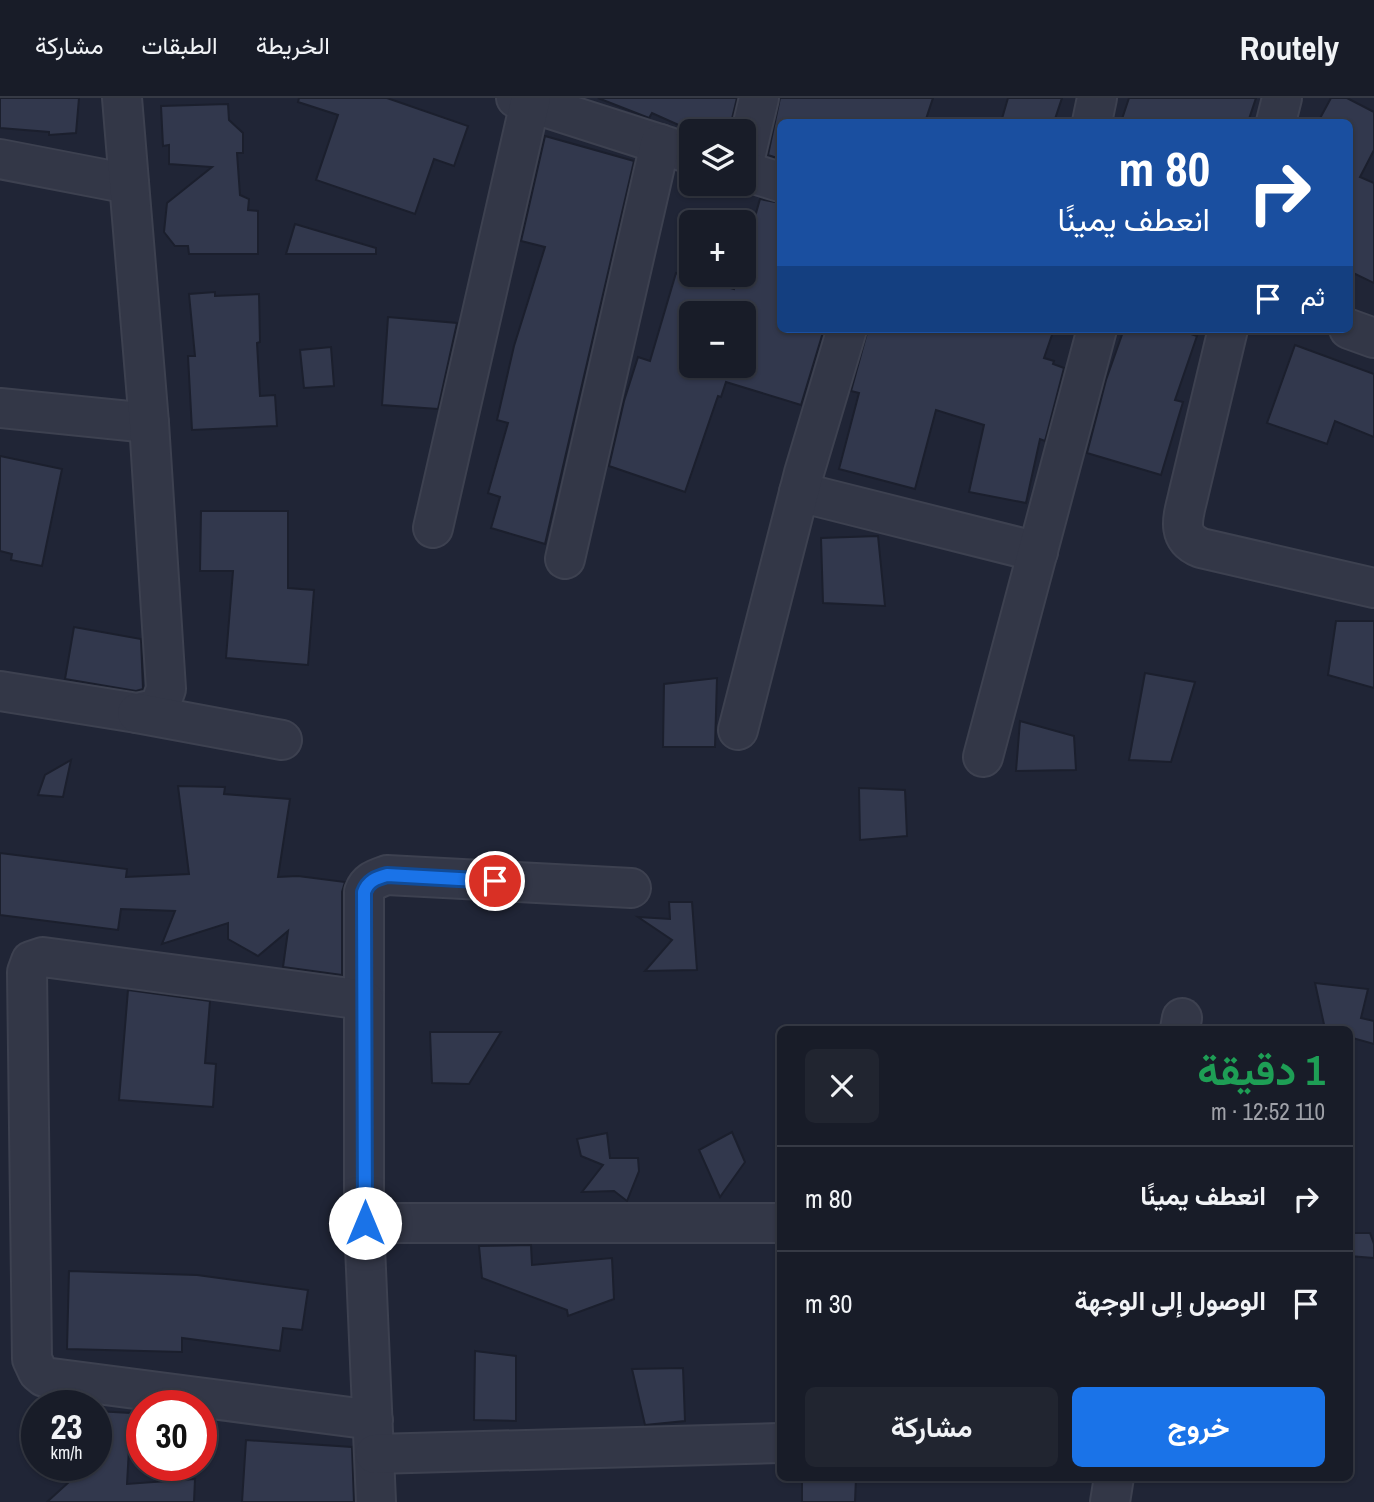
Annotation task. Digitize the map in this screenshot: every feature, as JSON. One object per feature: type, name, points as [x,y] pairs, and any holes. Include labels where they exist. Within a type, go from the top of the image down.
[{"type":"street","points":[[122,98],[149,423],[166,689],[159,708],[137,713]]},
{"type":"street","points":[[754,119],[759,98]]},
{"type":"street","points":[[1093,119],[1097,98]]},
{"type":"street","points":[[1277,119],[1282,98]]},
{"type":"street","points":[[433,528],[526,100],[676,149],[565,559]]},
{"type":"street","points":[[0,159],[129,184]]},
{"type":"street","points":[[756,175],[777,181]]},
{"type":"street","points":[[1353,330],[1374,338]]},
{"type":"street","points":[[738,730],[799,492],[846,333]]},
{"type":"street","points":[[983,757],[1096,333]]},
{"type":"street","points":[[1227,333],[1184,517],[1184,534],[1189,543],[1374,589]]},
{"type":"street","points":[[0,408],[149,423]]},
{"type":"street","points":[[799,492],[1038,552]]},
{"type":"street","points":[[0,691],[282,740]]},
{"type":"street","points":[[376,1502],[365,1223],[364,892],[374,879],[387,875],[631,888]]},
{"type":"street","points":[[364,1000],[43,957],[31,961],[27,972],[32,1359],[38,1372],[44,1377],[374,1437],[777,1443]]},
{"type":"street","points":[[365,1223],[777,1223]]},
{"type":"street","points":[[1110,1502],[1113,1481]]},
{"type":"building","points":[[0,98],[79,98],[76,133],[49,135],[49,132],[0,128]]},
{"type":"building","points":[[299,98],[387,98],[468,126],[454,166],[434,159],[415,214],[316,180],[338,115],[298,102]]},
{"type":"building","points":[[598,98],[737,98],[732,119],[679,119],[679,125],[652,113],[649,118]]},
{"type":"building","points":[[780,98],[933,98],[926,119],[777,119],[777,158],[768,155]]},
{"type":"building","points":[[1008,98],[1062,98],[1055,119],[1002,119]]},
{"type":"building","points":[[1129,98],[1256,98],[1249,119],[1122,119]]},
{"type":"building","points":[[1331,98],[1347,98],[1374,112],[1374,150],[1360,177],[1374,183],[1374,283],[1353,273],[1353,119],[1320,119]]},
{"type":"building","points":[[228,104],[229,120],[243,133],[243,153],[237,153],[240,195],[249,199],[248,210],[258,211],[258,254],[189,254],[188,246],[175,246],[164,232],[167,203],[212,167],[169,164],[169,145],[163,146],[161,106]]},
{"type":"building","points":[[545,136],[634,161],[545,544],[491,528],[500,497],[488,493],[508,423],[497,420],[514,346],[545,247],[521,241]]},
{"type":"building","points":[[760,199],[777,202],[777,333],[823,333],[801,405],[726,382],[721,397],[718,396],[685,492],[609,466],[624,401],[638,357],[650,361],[676,273],[679,274],[679,287],[756,287],[756,213]]},
{"type":"building","points":[[295,224],[376,248],[376,254],[286,254]]},
{"type":"building","points":[[215,292],[215,296],[259,294],[260,342],[257,343],[260,396],[275,395],[277,426],[192,430],[188,356],[195,356],[189,294]]},
{"type":"building","points":[[388,317],[457,323],[438,409],[382,405]]},
{"type":"building","points":[[867,333],[1053,333],[1044,358],[1064,368],[1045,441],[1040,439],[1026,503],[969,492],[984,425],[936,410],[915,489],[839,469],[859,393],[851,391]]},
{"type":"building","points":[[1123,333],[1188,333],[1197,336],[1175,400],[1183,402],[1161,475],[1087,453],[1106,380]]},
{"type":"building","points":[[1295,345],[1374,374],[1374,437],[1335,421],[1327,444],[1267,423]]},
{"type":"building","points":[[331,347],[334,386],[304,388],[300,350]]},
{"type":"building","points":[[0,456],[62,469],[42,566],[11,560],[12,554],[0,551]]},
{"type":"building","points":[[201,511],[288,511],[288,588],[314,590],[308,665],[226,658],[233,571],[200,571]]},
{"type":"building","points":[[878,536],[885,606],[823,603],[821,538]]},
{"type":"building","points":[[1336,621],[1374,621],[1374,688],[1328,675]]},
{"type":"building","points":[[74,627],[141,639],[143,689],[136,691],[65,679]]},
{"type":"building","points":[[1145,673],[1195,682],[1171,762],[1129,760]]},
{"type":"building","points":[[717,678],[715,747],[663,747],[664,684]]},
{"type":"building","points":[[1020,721],[1074,736],[1076,770],[1016,771]]},
{"type":"building","points":[[71,760],[63,797],[38,795],[45,775]]},
{"type":"building","points":[[178,786],[225,787],[224,794],[290,799],[278,877],[298,876],[345,882],[342,892],[342,975],[283,967],[288,931],[258,956],[228,939],[228,923],[162,944],[175,911],[121,909],[118,930],[0,915],[0,853],[127,869],[126,877],[189,874]]},
{"type":"building","points":[[859,788],[905,790],[907,836],[860,840]]},
{"type":"building","points":[[669,902],[692,902],[697,970],[645,971],[672,940],[638,917],[670,919]]},
{"type":"building","points":[[1315,983],[1368,989],[1361,1018],[1374,1021],[1374,1044],[1353,1038],[1353,1026],[1324,1026]]},
{"type":"building","points":[[128,990],[210,1001],[205,1063],[216,1064],[213,1107],[119,1100]]},
{"type":"building","points":[[430,1032],[501,1032],[469,1084],[432,1083]]},
{"type":"building","points":[[732,1132],[745,1162],[720,1197],[699,1150]]},
{"type":"building","points":[[607,1133],[610,1158],[638,1158],[639,1171],[627,1201],[614,1191],[582,1192],[603,1165],[581,1156],[577,1139]]},
{"type":"building","points":[[1353,1233],[1370,1233],[1374,1244],[1374,1258],[1353,1256]]},
{"type":"building","points":[[531,1245],[532,1265],[612,1258],[614,1299],[568,1316],[567,1310],[482,1278],[479,1246]]},
{"type":"building","points":[[69,1271],[197,1275],[308,1290],[302,1330],[283,1328],[280,1351],[182,1338],[182,1352],[67,1349]]},
{"type":"building","points":[[475,1351],[516,1356],[516,1421],[474,1420]]},
{"type":"building","points":[[683,1368],[685,1421],[645,1425],[632,1369]]},
{"type":"building","points":[[112,1412],[126,1413],[127,1484],[195,1481],[194,1502],[47,1502],[70,1481],[112,1481]]},
{"type":"building","points":[[246,1440],[352,1447],[354,1502],[242,1502]]},
{"type":"building","points":[[802,1481],[856,1481],[855,1502],[802,1502]]},
{"type":"route","points":[[365,1223],[364,892],[374,879],[387,875],[495,881]]}]
